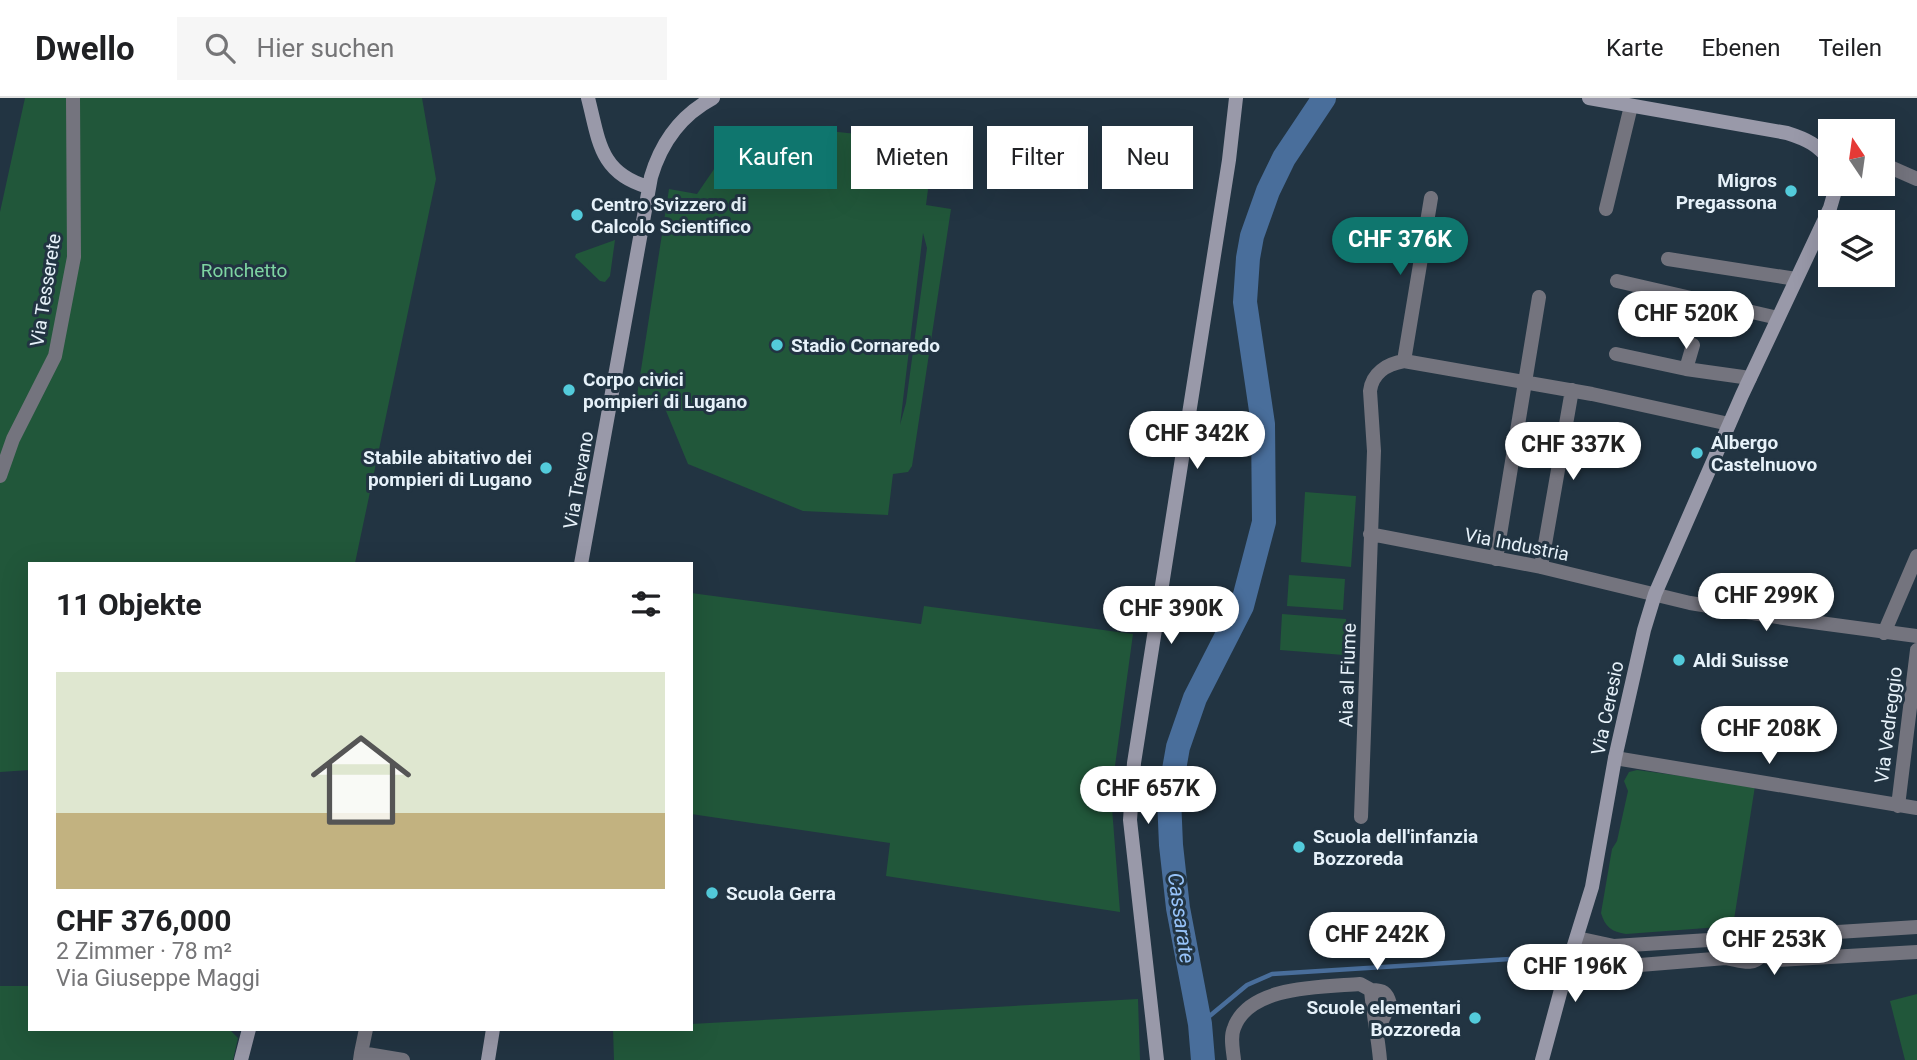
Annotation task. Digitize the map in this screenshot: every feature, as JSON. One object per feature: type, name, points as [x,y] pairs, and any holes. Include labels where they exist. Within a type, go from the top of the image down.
[{"type":"main road","points":[[588,98],[599,146],[606,159],[620,174],[632,182],[648,187]]},
{"type":"main road","name":"Via Trevano","points":[[582,562],[648,187],[661,149],[671,133],[686,117],[713,98]]},
{"type":"main road","points":[[1157,1060],[1130,820],[1134,763],[1229,160],[1236,98]]},
{"type":"main road","points":[[1589,98],[1787,133],[1818,145]]},
{"type":"main road","name":"Via Ceresio","points":[[1542,1060],[1592,887],[1615,758],[1644,630],[1655,594],[1834,196]]},
{"type":"main road","points":[[242,1060],[249,1031]]},
{"type":"main road","points":[[488,1060],[493,1031]]},
{"type":"street","name":"Via Tesserete","points":[[0,476],[13,439],[55,356],[74,257],[73,98]]},
{"type":"street","points":[[1606,209],[1631,106]]},
{"type":"street","points":[[1895,169],[1916,178]]},
{"type":"street","points":[[1431,198],[1404,361],[1572,390],[1729,425]]},
{"type":"street","points":[[1668,259],[1796,279]]},
{"type":"street","points":[[1617,281],[1778,318]]},
{"type":"street","points":[[1496,559],[1539,297]]},
{"type":"street","points":[[1686,369],[1693,345]]},
{"type":"street","points":[[1616,354],[1686,369],[1750,378]]},
{"type":"street","name":"Aia al Fiume","points":[[1362,817],[1374,451],[1371,381],[1388,366],[1404,361]]},
{"type":"street","points":[[1541,567],[1572,390]]},
{"type":"street","name":"Via Industria","points":[[1370,534],[1541,567],[1655,594]]},
{"type":"street","points":[[1884,633],[1917,556]]},
{"type":"street","points":[[1655,594],[1790,619],[1917,636]]},
{"type":"street","name":"Via Vedreggio","points":[[1898,806],[1917,650]]},
{"type":"street","points":[[1615,758],[1917,808]]},
{"type":"street","points":[[1577,938],[1614,946],[1917,927]]},
{"type":"street","points":[[1761,937],[1762,955]]},
{"type":"street","points":[[1762,955],[1777,960],[1917,952]]},
{"type":"street","points":[[1566,971],[1726,958],[1754,962],[1762,955]]},
{"type":"street","points":[[1234,1060],[1234,1028],[1248,1008],[1282,992],[1360,984],[1387,994],[1390,1004],[1377,1031],[1380,1060]]},
{"type":"street","points":[[366,1031],[360,1057],[403,1060]]},
{"type":"green space","name":"Ronchetto","points":[[25,98],[422,98],[436,179],[355,562],[28,562],[28,770],[0,772],[0,212]]},
{"type":"green space","name":"Stadio Cornaredo","points":[[837,132],[851,133],[851,189],[928,189],[926,205],[951,209],[912,466],[908,472],[893,474],[888,515],[803,511],[688,464],[664,406],[636,402],[669,189],[697,194],[714,169],[714,189],[837,189]],"holes":[[[923,233],[927,248],[906,403],[900,425]]]},
{"type":"green space","points":[[615,240],[610,276],[605,282],[600,281],[575,257],[576,254]]},
{"type":"green space","points":[[1305,492],[1356,496],[1351,567],[1301,562]]},
{"type":"green space","points":[[1289,575],[1345,579],[1343,610],[1287,606]]},
{"type":"green space","points":[[693,593],[921,624],[924,606],[1133,634],[1111,795],[1120,912],[886,876],[890,843],[693,814]]},
{"type":"green space","points":[[1282,614],[1346,619],[1344,655],[1280,650]]},
{"type":"green space","points":[[1637,770],[1755,786],[1733,926],[1626,934],[1613,930],[1605,922],[1601,913],[1612,849],[1617,841],[1628,791],[1624,781],[1629,772]]},
{"type":"green space","points":[[0,986],[28,986],[28,1031],[231,1031],[238,1038],[233,1060],[0,1060]]},
{"type":"green space","points":[[1917,994],[1917,1060],[1905,1060],[1890,1001]]},
{"type":"green space","points":[[1138,999],[1140,1060],[614,1060],[613,1031],[693,1031],[693,1024]]},
{"type":"waterway","name":"Cassarate","points":[[1203,1060],[1200,1024],[1178,908],[1169,798],[1178,747],[1195,698],[1242,606],[1264,522],[1263,424],[1245,302],[1252,236],[1268,191],[1284,158],[1324,98]]},
{"type":"waterway","points":[[1200,1024],[1247,985],[1272,974],[1557,956]]},
{"type":"place","name":"Migros Pregassona","points":[[1791,191]]},
{"type":"place","name":"Centro Svizzero di Calcolo Scientifico","points":[[577,215]]},
{"type":"place","name":"Stadio Cornaredo","points":[[777,345]]},
{"type":"place","name":"Corpo civici pompieri di Lugano","points":[[569,390]]},
{"type":"place","name":"Albergo Castelnuovo","points":[[1697,453]]},
{"type":"place","name":"Stabile abitativo dei pompieri di Lugano","points":[[546,468]]},
{"type":"place","name":"Aldi Suisse","points":[[1679,660]]},
{"type":"place","name":"Scuola dell'infanzia Bozzoreda","points":[[1299,847]]},
{"type":"place","name":"Scuola Gerra","points":[[712,893]]},
{"type":"place","name":"Scuole elementari Bozzoreda","points":[[1475,1018]]}]
